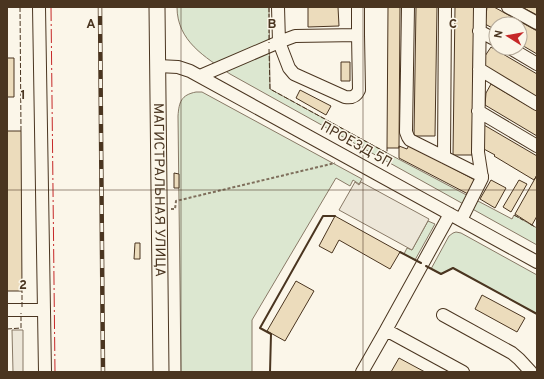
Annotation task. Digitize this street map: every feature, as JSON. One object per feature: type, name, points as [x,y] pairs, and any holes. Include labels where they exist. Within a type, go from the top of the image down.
[{"type":"main road","name":"МАГИСТРАЛЬНАЯ УЛИЦА","points":[[157,7],[161,372]]},
{"type":"street","points":[[38,7],[45,372]]},
{"type":"street","points":[[278,7],[279,42],[288,68],[294,74],[350,98],[355,96],[359,90],[358,7]]},
{"type":"street","points":[[408,7],[406,132],[408,137],[410,140],[482,176]]},
{"type":"street","points":[[444,157],[445,7]]},
{"type":"street","points":[[461,220],[482,181],[478,152],[480,7]]},
{"type":"street","points":[[508,7],[537,23]]},
{"type":"street","points":[[479,31],[488,36]]},
{"type":"street","points":[[200,76],[294,36],[358,35]]},
{"type":"street","points":[[524,56],[537,64]]},
{"type":"street","name":"ПРОЕЗД 5П","points":[[158,66],[178,67],[200,76],[537,262]]},
{"type":"street","points":[[479,69],[537,104]]},
{"type":"street","points":[[478,111],[537,146]]},
{"type":"street","points":[[362,372],[450,214]]},
{"type":"street","points":[[7,310],[43,310]]},
{"type":"street","points":[[443,315],[512,353],[531,372]]},
{"type":"street","points":[[386,330],[463,372]]},
{"type":"path","points":[[176,209],[176,201],[351,159]]},
{"type":"green space","points":[[177,7],[269,7],[270,89],[512,219],[514,215],[537,228],[537,245],[230,74],[202,54],[187,39],[178,19]]},
{"type":"green space","points":[[196,92],[202,92],[362,179],[359,184],[353,180],[350,186],[336,178],[252,320],[252,372],[181,372],[178,116],[180,103],[184,97]]},
{"type":"green space","points":[[428,221],[435,224],[415,260],[404,254],[407,248],[412,250]]},
{"type":"green space","points":[[456,232],[461,233],[537,275],[537,314],[453,268],[441,274],[431,269],[449,236]]},
{"type":"shaded area","points":[[355,182],[359,185],[361,182],[429,219],[412,250],[339,210]]},
{"type":"shaded area","points":[[12,330],[23,330],[23,372],[13,372]]},
{"type":"building","points":[[308,7],[338,7],[339,26],[308,27]]},
{"type":"building","points":[[388,7],[400,7],[399,148],[387,148]]},
{"type":"building","points":[[416,7],[437,7],[435,136],[414,136]]},
{"type":"building","points":[[455,7],[474,7],[472,155],[453,155]]},
{"type":"building","points":[[487,7],[494,7],[510,16],[488,16],[488,26],[485,24]]},
{"type":"building","points":[[522,7],[537,7],[537,15]]},
{"type":"building","points":[[528,26],[537,31],[537,54],[528,49]]},
{"type":"building","points":[[488,52],[488,56],[506,56],[537,74],[537,97],[485,66],[485,56]]},
{"type":"building","points":[[7,58],[14,58],[14,97],[7,97]]},
{"type":"building","points":[[341,62],[350,62],[350,81],[341,81]]},
{"type":"building","points":[[491,84],[537,111],[537,136],[485,105],[486,93]]},
{"type":"building","points":[[300,90],[331,106],[326,115],[296,98]]},
{"type":"building","points":[[484,125],[537,156],[537,175],[534,180],[482,148]]},
{"type":"building","points":[[7,131],[21,131],[22,291],[7,291]]},
{"type":"building","points":[[409,145],[475,180],[468,194],[399,158],[399,146],[407,149]]},
{"type":"building","points":[[174,173],[179,174],[179,188],[174,188]]},
{"type":"building","points":[[537,175],[537,216],[532,225],[515,214]]},
{"type":"building","points":[[491,180],[506,188],[495,208],[480,199]]},
{"type":"building","points":[[519,180],[527,184],[511,212],[503,207]]},
{"type":"building","points":[[335,216],[400,252],[390,269],[339,240],[332,253],[319,246]]},
{"type":"building","points":[[135,243],[140,243],[140,259],[134,259]]},
{"type":"building","points":[[296,281],[314,291],[285,341],[267,331]]},
{"type":"building","points":[[482,295],[525,318],[517,332],[475,309]]},
{"type":"building","points":[[399,358],[425,372],[391,372]]},
{"type":"railway","points":[[100,7],[103,372]]},
{"type":"fence","points":[[20,7],[21,131]]},
{"type":"fence","points":[[269,7],[269,43]]},
{"type":"fence","points":[[269,49],[270,89],[387,153],[387,148]]},
{"type":"fence","points":[[514,215],[523,220]]},
{"type":"fence","points":[[530,224],[537,228]]},
{"type":"fence","points":[[22,291],[22,307]]},
{"type":"fence","points":[[7,329],[21,328],[21,313]]},
{"type":"wall","points":[[270,372],[271,334],[260,328],[323,216],[335,216]]},
{"type":"wall","points":[[400,252],[421,263]]},
{"type":"wall","points":[[426,266],[441,274],[453,268],[537,314]]},
{"type":"power","points":[[51,7],[55,372]]}]
